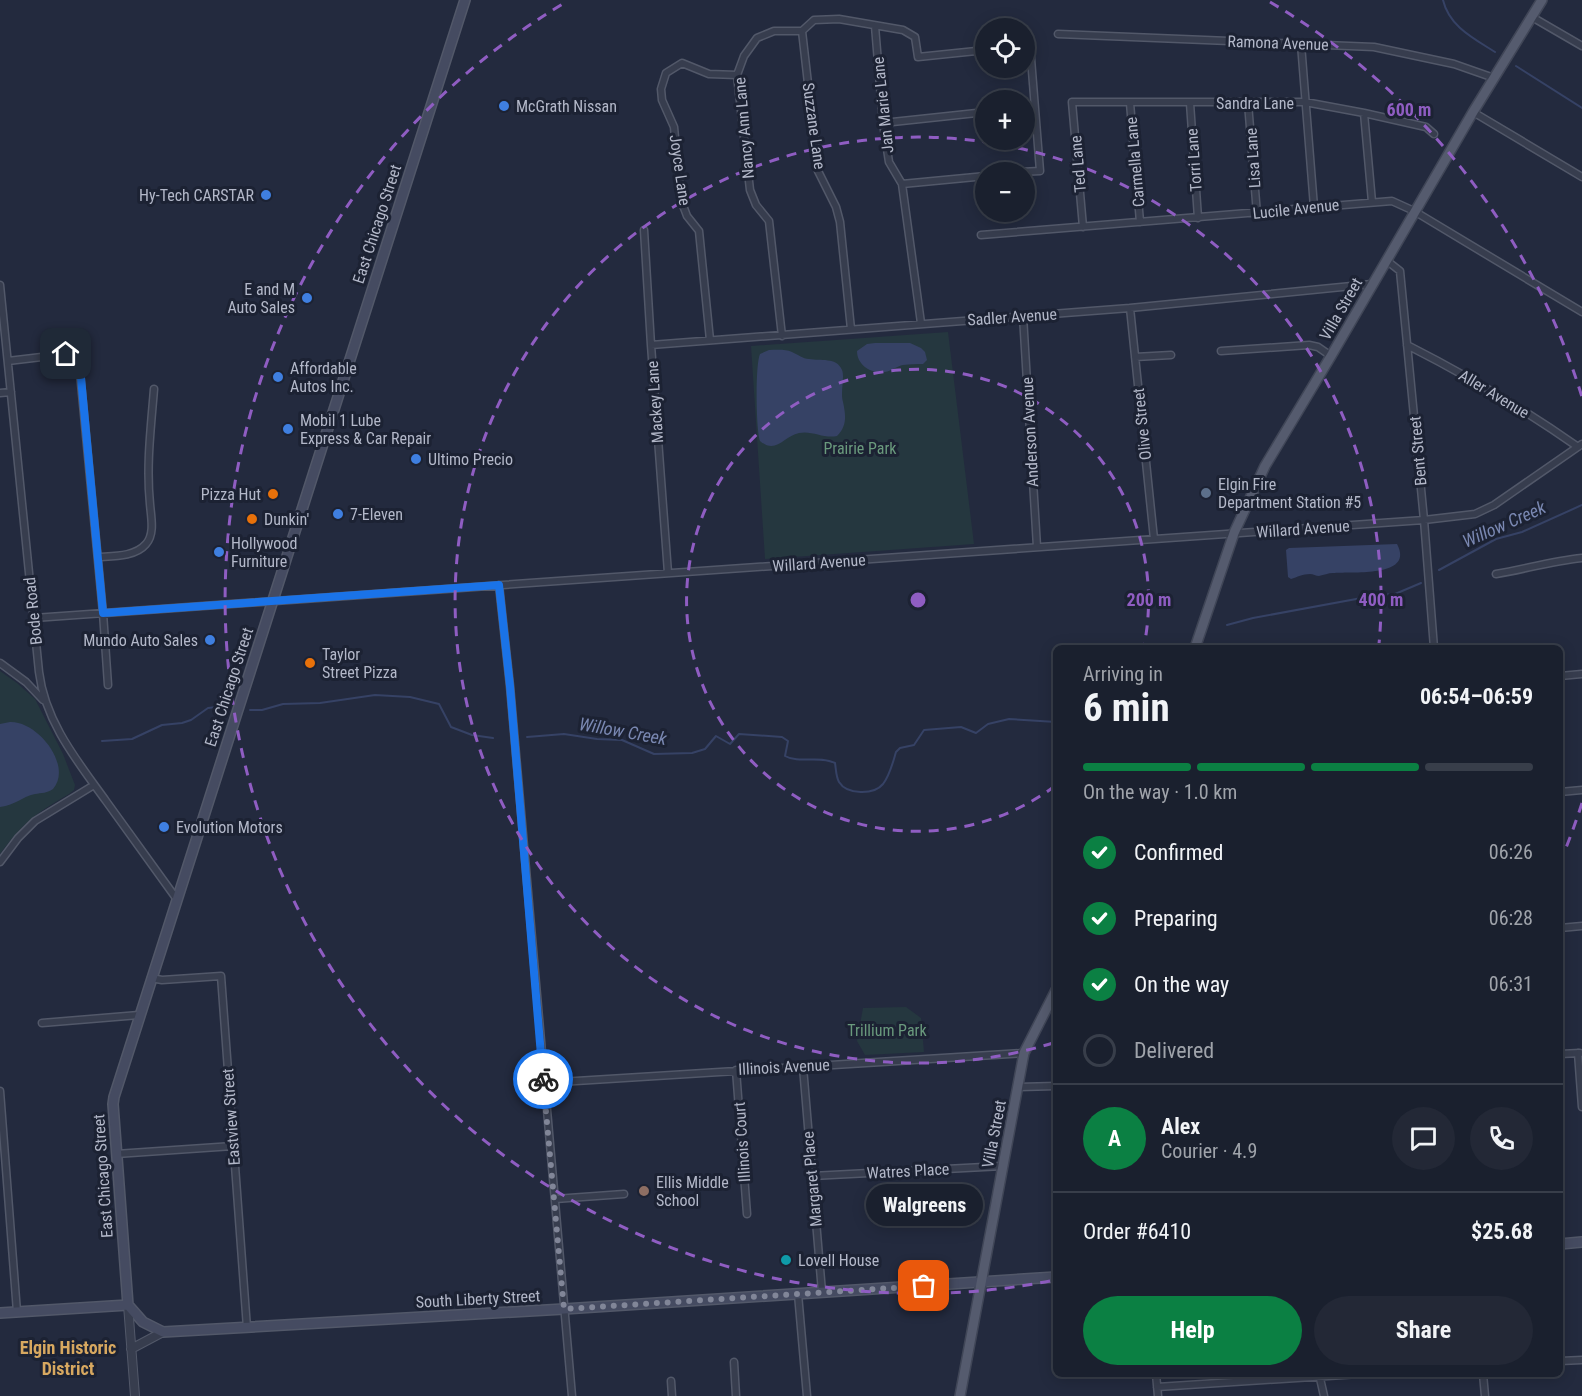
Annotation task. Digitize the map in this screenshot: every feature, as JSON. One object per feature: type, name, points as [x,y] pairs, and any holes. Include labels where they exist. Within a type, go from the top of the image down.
[{"type":"main road","name":"East Chicago Street","points":[[128,1305],[113,1101],[176,898],[465,0]]},
{"type":"main road","name":"Villa Street","points":[[1197,645],[1234,533],[1265,466],[1414,211],[1542,0]]},
{"type":"main road","name":"Villa Street","points":[[960,1396],[1024,1053],[1053,996]]},
{"type":"main road","points":[[1563,1244],[1582,1242]]},
{"type":"main road","name":"South Liberty Street","points":[[163,1332],[1053,1277]]},
{"type":"main road","points":[[0,1313],[128,1305],[143,1322],[163,1332]]},
{"type":"street","points":[[1532,16],[1582,46]]},
{"type":"street","points":[[802,31],[814,20],[839,19],[903,30],[915,37],[918,57],[975,51]]},
{"type":"street","name":"Jan Marie Lane","points":[[875,26],[883,123],[889,162],[902,184],[921,323]]},
{"type":"street","name":"Nancy Ann Lane","points":[[782,336],[769,220],[756,205],[750,190],[736,75],[744,56],[757,38],[774,31],[802,31]]},
{"type":"street","name":"Suzzane Lane","points":[[802,31],[818,171],[836,207],[840,222],[851,330]]},
{"type":"street","name":"Ramona Avenue","points":[[1058,34],[1374,47],[1454,64],[1494,78]]},
{"type":"street","points":[[1301,44],[1314,207]]},
{"type":"street","name":"Joyce Lane","points":[[710,340],[699,231],[687,216],[681,200],[674,127],[662,100],[661,89],[666,73],[682,63],[709,74],[736,75]]},
{"type":"street","name":"Sandra Lane","points":[[1072,102],[1305,102],[1426,127],[1434,134]]},
{"type":"street","name":"Ted Lane","points":[[1072,102],[1083,227]]},
{"type":"street","name":"Carmella Lane","points":[[1130,103],[1140,222]]},
{"type":"street","name":"Torri Lane","points":[[1190,103],[1198,218]]},
{"type":"street","name":"Lisa Lane","points":[[1248,103],[1257,214]]},
{"type":"street","points":[[1035,107],[1040,171],[1035,171]]},
{"type":"street","points":[[1473,112],[1582,177]]},
{"type":"street","points":[[883,123],[975,113]]},
{"type":"street","points":[[1364,113],[1372,202]]},
{"type":"street","points":[[902,184],[975,177]]},
{"type":"street","name":"Lucile Avenue","points":[[981,235],[1257,214],[1392,201],[1414,211],[1582,312]]},
{"type":"street","name":"Mackey Lane","points":[[644,230],[668,573]]},
{"type":"street","name":"Bent Street","points":[[1386,260],[1400,271],[1434,645]]},
{"type":"street","name":"Sadler Avenue","points":[[651,345],[1130,308],[1372,284]]},
{"type":"street","name":"Bode Road","points":[[0,285],[40,682],[45,702],[58,730],[94,784],[176,898]]},
{"type":"street","name":"Olive Street","points":[[1130,308],[1154,539]]},
{"type":"street","name":"Anderson Avenue","points":[[1023,316],[1037,547]]},
{"type":"street","points":[[1221,351],[1309,345],[1318,346],[1331,356]]},
{"type":"street","name":"Aller Avenue","points":[[1407,345],[1457,371],[1580,445]]},
{"type":"street","points":[[8,361],[66,354],[75,356],[80,367],[108,685]]},
{"type":"street","points":[[1136,357],[1171,355]]},
{"type":"street","points":[[98,557],[135,552],[149,539],[151,521],[148,475],[154,389]]},
{"type":"street","points":[[0,393],[11,392]]},
{"type":"street","name":"Willard Avenue","points":[[34,618],[1424,520],[1482,511],[1580,445]]},
{"type":"street","points":[[1496,574],[1542,566],[1552,561],[1582,558]]},
{"type":"street","points":[[499,585],[572,1396]]},
{"type":"street","points":[[0,663],[26,682],[45,702]]},
{"type":"street","points":[[1563,676],[1582,674]]},
{"type":"street","points":[[0,862],[18,838],[35,821],[94,784]]},
{"type":"street","points":[[1563,792],[1582,790]]},
{"type":"street","points":[[1563,928],[1582,926]]},
{"type":"street","name":"Eastview Street","points":[[151,978],[168,980],[221,976],[247,1328]]},
{"type":"street","points":[[42,1023],[139,1015]]},
{"type":"street","name":"Illinois Avenue","points":[[544,1083],[1024,1053]]},
{"type":"street","points":[[1563,1054],[1580,1053],[1582,1107]]},
{"type":"street","name":"Margaret Place","points":[[803,1067],[822,1292]]},
{"type":"street","name":"Illinois Court","points":[[736,1070],[747,1214]]},
{"type":"street","points":[[1019,1087],[1053,1086]]},
{"type":"street","points":[[0,1091],[17,1312]]},
{"type":"street","points":[[116,1154],[233,1146]]},
{"type":"street","name":"Watres Place","points":[[812,1176],[1003,1166]]},
{"type":"street","points":[[555,1199],[624,1194]]},
{"type":"street","points":[[798,1294],[807,1396]]},
{"type":"street","name":"East Chicago Street","points":[[128,1305],[135,1396]]},
{"type":"street","points":[[131,1349],[163,1332]]},
{"type":"street","points":[[1563,1361],[1582,1360]]},
{"type":"street","points":[[734,1362],[736,1396]]},
{"type":"street","points":[[1156,1377],[1158,1396]]},
{"type":"street","points":[[1157,1387],[1292,1377]]},
{"type":"street","points":[[1319,1377],[1324,1396]]},
{"type":"street","points":[[1484,1377],[1485,1396]]},
{"type":"street","points":[[671,1382],[672,1396]]},
{"type":"green space","name":"Prairie Park","points":[[948,332],[974,544],[765,559],[751,346]]},
{"type":"green space","points":[[0,671],[35,699],[63,754],[75,785],[74,790],[69,794],[23,826],[0,854]]},
{"type":"green space","name":"Trillium Park","points":[[906,1007],[921,1018],[924,1052],[865,1055],[857,1041],[863,1008]]},
{"type":"water","points":[[910,343],[925,352],[927,360],[923,364],[903,365],[885,372],[875,372],[862,364],[857,351],[867,344]]},
{"type":"water","points":[[769,350],[787,350],[805,358],[832,361],[840,366],[843,373],[842,398],[845,416],[843,428],[837,436],[799,433],[771,446],[760,441],[757,412],[758,360],[760,354]]},
{"type":"water","points":[[1397,544],[1400,555],[1397,563],[1389,568],[1319,576],[1307,574],[1291,579],[1288,577],[1286,550],[1289,548]]},
{"type":"water","points":[[10,722],[31,729],[50,746],[59,769],[58,779],[53,789],[49,791],[30,795],[10,805],[0,807],[0,724]]},
{"type":"waterway","points":[[1443,0],[1456,24],[1495,52]]},
{"type":"waterway","points":[[1516,66],[1582,108]]},
{"type":"waterway","name":"Willow Creek","points":[[1439,570],[1496,539],[1522,532],[1582,505]]},
{"type":"waterway","name":"Willow Creek","points":[[1227,625],[1253,618],[1378,595],[1395,594],[1421,583]]},
{"type":"waterway","name":"Willow Creek","points":[[250,710],[262,710],[283,704],[320,703],[375,695],[410,697],[439,704],[451,727],[472,735],[493,738]]},
{"type":"waterway","name":"Willow Creek","points":[[102,741],[132,739],[162,725],[191,720],[208,708],[217,707]]},
{"type":"waterway","name":"Willow Creek","points":[[527,737],[564,734],[622,740],[654,754],[692,753],[705,749],[716,736],[730,744],[739,734],[782,737],[788,741],[785,756],[835,763],[839,782],[843,786],[854,791],[867,792],[883,784],[896,752],[900,748],[914,745],[924,730],[961,727],[976,733],[988,724],[1009,719],[1053,722]]},
{"type":"way so far","points":[[543,1079],[564,1309],[924,1286]]},
{"type":"place","name":"McGrath Nissan","points":[[504,106]]},
{"type":"place","name":"Hy-Tech CARSTAR","points":[[266,195]]},
{"type":"place","name":"E and M Auto Sales","points":[[307,298]]},
{"type":"place","name":"Affordable Autos Inc.","points":[[278,377]]},
{"type":"place","name":"Mobil 1 Lube Express & Car Repair","points":[[288,429]]},
{"type":"place","name":"Ultimo Precio","points":[[416,459]]},
{"type":"place","name":"Elgin Fire Department Station #5","points":[[1206,493]]},
{"type":"place","name":"Pizza Hut","points":[[273,494]]},
{"type":"place","name":"7-Eleven","points":[[338,514]]},
{"type":"place","name":"Dunkin'","points":[[252,519]]},
{"type":"place","name":"Hollywood Furniture","points":[[219,552]]},
{"type":"place","name":"Mundo Auto Sales","points":[[210,640]]},
{"type":"place","name":"Taylor Street Pizza","points":[[310,663]]},
{"type":"place","name":"Evolution Motors","points":[[164,827]]},
{"type":"place","name":"Ellis Middle School","points":[[644,1191]]},
{"type":"place","name":"Lovell House","points":[[786,1260]]},
{"type":"place","name":"Walgreens","points":[[924,1286]]},
{"type":"district","name":"Elgin Historic District","points":[[68,1357]]},
{"type":"route","points":[[66,354],[74,355],[80,367],[103,613],[499,585],[510,686],[543,1079]]}]
